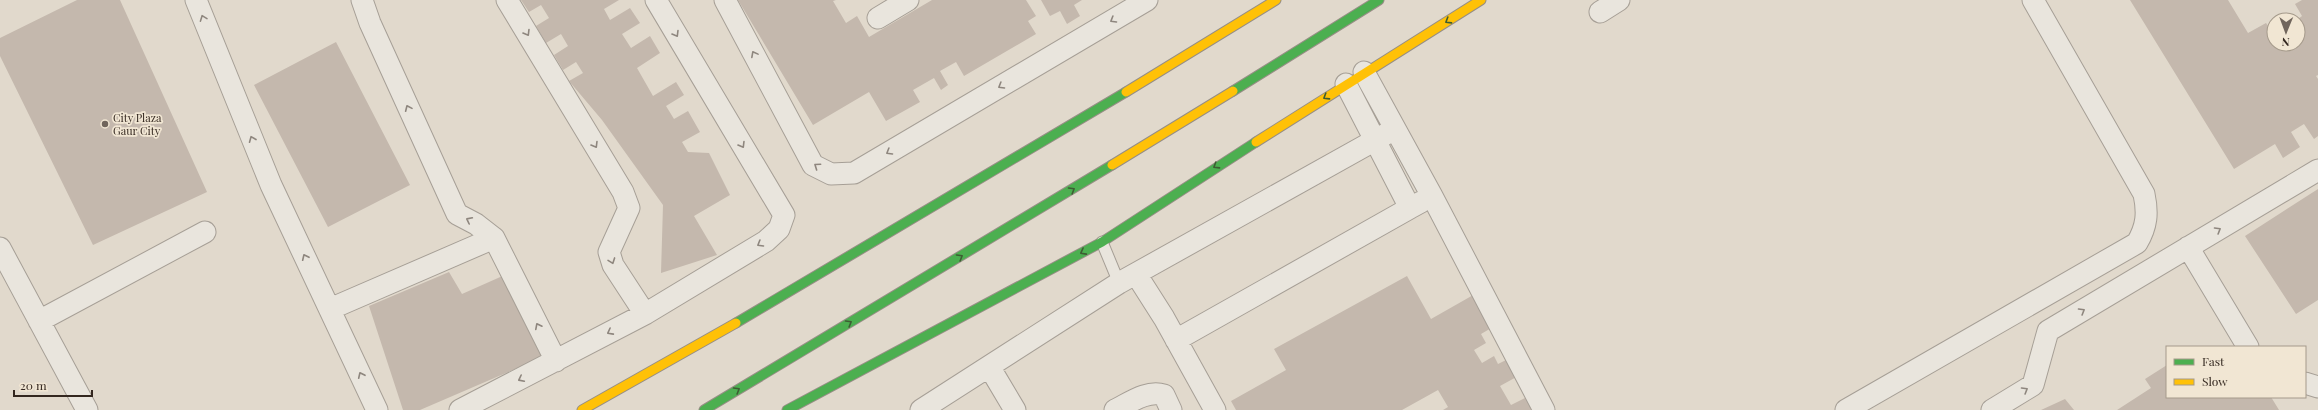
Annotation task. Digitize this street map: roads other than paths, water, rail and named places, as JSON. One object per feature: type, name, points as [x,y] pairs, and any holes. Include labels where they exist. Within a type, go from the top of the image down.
[{"type":"street","points":[[196,0],[271,185],[377,410]]},
{"type":"street","points":[[362,0],[370,23],[457,214],[476,224],[494,238],[556,361]]},
{"type":"street","points":[[507,0],[623,192],[629,208],[609,252],[613,265],[645,314]]},
{"type":"street","points":[[460,410],[645,314],[766,241],[779,229],[784,215],[656,0]]},
{"type":"street","points":[[725,0],[813,165],[831,174],[854,173],[1147,0]]},
{"type":"street","points":[[878,18],[908,0]]},
{"type":"street","points":[[582,410],[689,351],[1154,76],[1276,0]]},
{"type":"street","points":[[704,410],[1158,138],[1380,0]]},
{"type":"street","points":[[787,410],[1102,242],[1364,72],[1481,0]]},
{"type":"street","points":[[1600,12],[1619,0]]},
{"type":"street","points":[[1846,410],[2137,242],[2146,227],[2146,207],[2144,194],[2033,0]]},
{"type":"street","points":[[1364,72],[1432,196],[1544,410]]},
{"type":"street","points":[[1346,84],[1410,208]]},
{"type":"street","points":[[921,410],[990,368],[1128,278],[1395,129]]},
{"type":"street","points":[[1992,410],[2033,385],[2048,331],[2318,170]]},
{"type":"street","points":[[1176,340],[1432,196]]},
{"type":"street","points":[[39,321],[205,232]]},
{"type":"street","points":[[330,309],[494,238]]},
{"type":"street","points":[[2188,247],[2247,346]]},
{"type":"street","points":[[0,248],[88,410]]},
{"type":"street","points":[[1128,278],[1176,340],[1215,410]]},
{"type":"street","points":[[990,368],[1015,410]]},
{"type":"street","points":[[2306,383],[2318,387]]},
{"type":"street","points":[[1115,410],[1148,394],[1157,393],[1164,395],[1171,410]]},
{"type":"lane","points":[[1102,242],[1128,278]]},
{"type":"place","name":"City Plaza Gaur City","points":[[105,124]]}]
